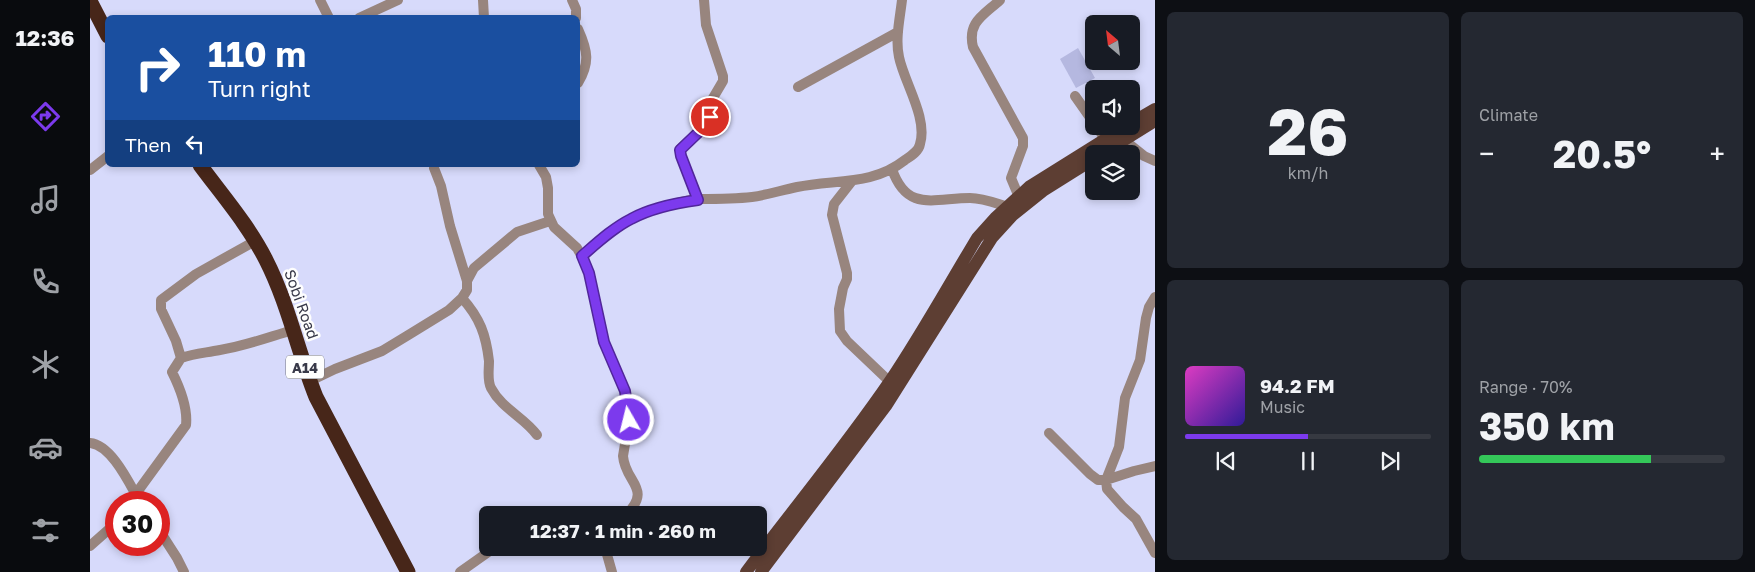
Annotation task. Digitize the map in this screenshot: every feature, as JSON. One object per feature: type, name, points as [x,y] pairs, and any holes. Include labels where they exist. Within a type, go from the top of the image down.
[{"type":"highway","points":[[90,1],[105,30]]},
{"type":"highway","name":"Sobi Road","points":[[201,167],[255,241],[274,277],[310,381],[329,423],[408,572]]},
{"type":"main road","points":[[1140,118],[1155,109]]},
{"type":"main road","points":[[1116,145],[1155,120]]},
{"type":"main road","points":[[746,572],[831,463],[889,381],[977,238],[995,218],[1030,186],[1111,135]]},
{"type":"main road","points":[[761,572],[886,406],[992,238],[1013,215],[1043,191],[1085,165]]},
{"type":"street","points":[[320,0],[328,15]]},
{"type":"street","points":[[366,15],[398,0]]},
{"type":"street","points":[[483,0],[484,15]]},
{"type":"street","points":[[572,0],[576,9],[576,15]]},
{"type":"street","points":[[698,200],[680,150],[704,127],[710,117],[713,98],[723,81],[706,25],[704,0]]},
{"type":"street","points":[[582,256],[631,219],[651,210],[698,200],[756,197],[797,187],[852,181],[877,176],[910,157],[918,149],[922,134],[921,124],[898,55],[898,32],[902,0]]},
{"type":"street","points":[[1000,0],[977,21],[972,30],[971,38],[973,47],[1023,138],[1023,146],[1011,178],[1018,197]]},
{"type":"street","points":[[798,87],[898,32]]},
{"type":"street","points":[[580,34],[585,46],[587,60],[585,72],[580,81]]},
{"type":"street","points":[[1075,96],[1085,110]]},
{"type":"street","points":[[1102,135],[1105,139]]},
{"type":"street","points":[[1124,140],[1144,156],[1155,161]]},
{"type":"street","points":[[90,170],[105,158]]},
{"type":"street","points":[[540,167],[546,177],[550,220],[554,227],[582,256],[589,273],[604,342],[625,391],[629,420],[623,456],[637,488],[638,496],[633,506]]},
{"type":"street","points":[[310,381],[382,351],[449,310],[462,298],[467,290],[467,281],[450,226],[441,186],[434,168]]},
{"type":"street","points":[[892,169],[900,185],[911,196],[922,201],[970,198],[985,200],[1008,207]]},
{"type":"street","points":[[852,181],[834,204],[832,215],[847,273],[839,309],[840,331],[846,341],[889,381]]},
{"type":"street","points":[[467,281],[474,268],[516,232],[550,220]]},
{"type":"street","points":[[181,358],[176,341],[161,309],[161,300],[196,274],[255,241]]},
{"type":"street","points":[[1155,297],[1149,307],[1140,360],[1126,398],[1119,447],[1106,480],[1108,489],[1122,507],[1136,519],[1155,553]]},
{"type":"street","points":[[462,298],[472,309],[480,323],[486,341],[489,364],[488,378],[492,390],[506,407],[531,427],[537,435]]},
{"type":"street","points":[[143,491],[186,425],[187,415],[185,406],[172,372],[181,358],[196,353],[235,347],[293,330]]},
{"type":"street","points":[[1049,433],[1098,480],[1106,480],[1155,466]]},
{"type":"street","points":[[90,442],[100,445],[113,458],[133,491]]},
{"type":"street","points":[[90,546],[105,533]]},
{"type":"street","points":[[170,547],[184,572]]},
{"type":"street","points":[[460,572],[483,556]]},
{"type":"street","points":[[607,556],[612,572]]},
{"type":"building","points":[[1078,48],[1085,60],[1085,70],[1090,70],[1095,78],[1085,80],[1085,83],[1076,88],[1060,59]]},
{"type":"route","points":[[629,420],[625,391],[604,342],[589,273],[582,256],[631,219],[651,210],[698,200],[680,150],[704,127],[710,117]]}]
